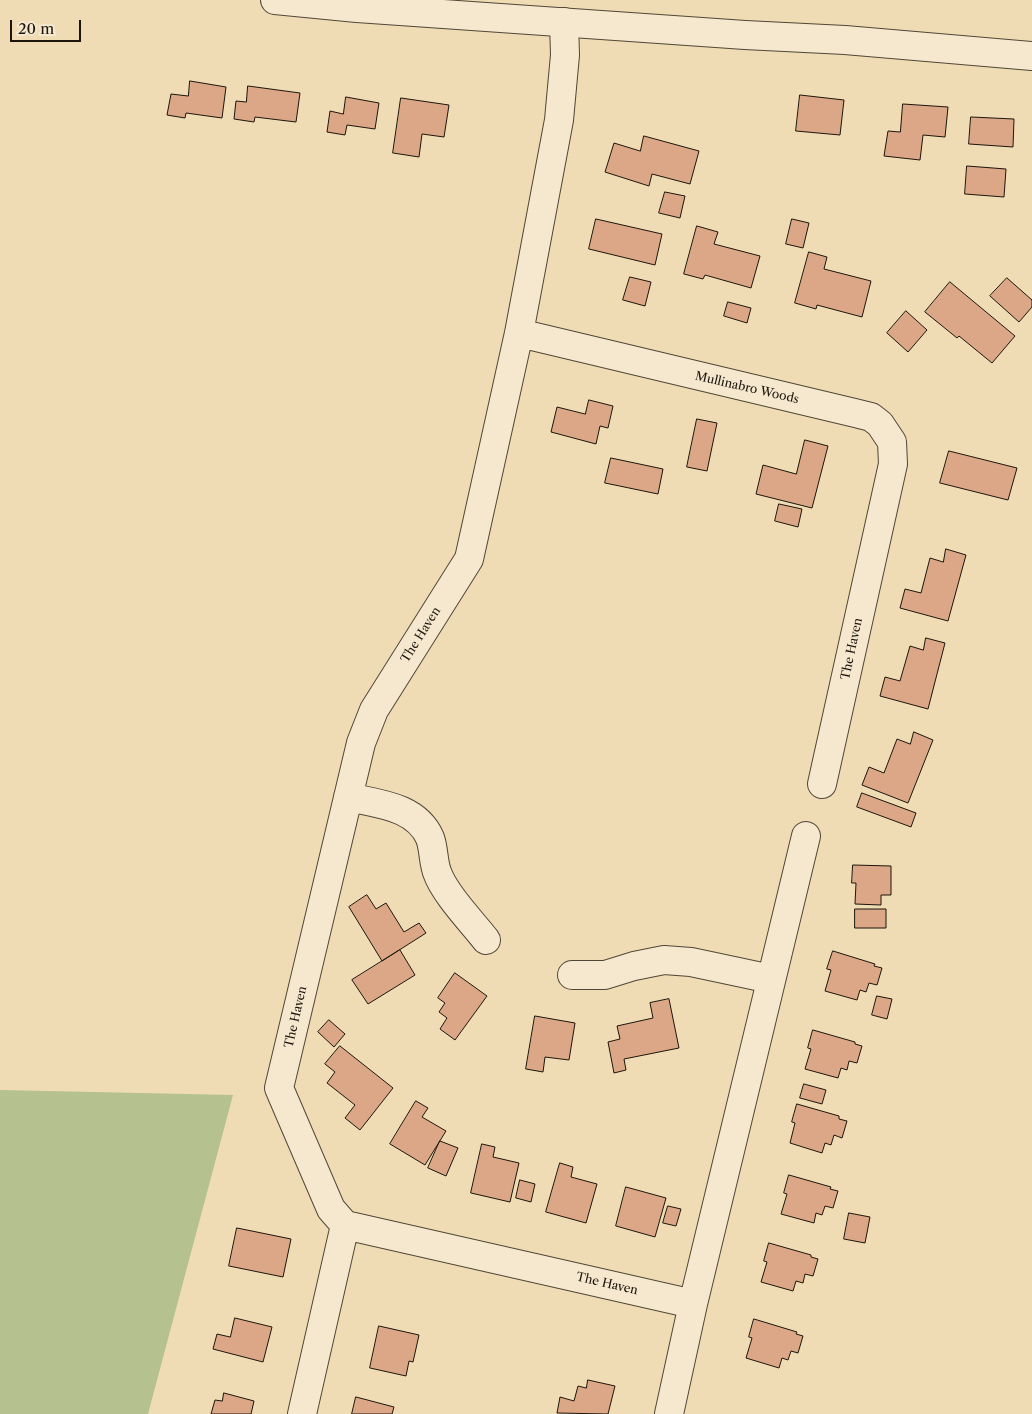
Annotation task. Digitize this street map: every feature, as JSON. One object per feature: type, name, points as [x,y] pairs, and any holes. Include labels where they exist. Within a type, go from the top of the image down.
[{"type":"street","points":[[275,0],[357,8],[745,35],[844,40],[1032,56]]},
{"type":"street","points":[[519,333],[559,120],[565,55],[564,22]]},
{"type":"street","name":"Mullinabro Woods","points":[[519,333],[871,417],[880,424],[892,442],[893,464],[882,514]]},
{"type":"street","name":"The Haven","points":[[519,333],[469,559],[374,710],[361,743],[280,1088],[331,1209],[345,1225],[694,1304]]},
{"type":"street","name":"The Haven","points":[[822,784],[882,514]]},
{"type":"street","points":[[348,797],[402,810],[420,822],[430,839],[437,872],[451,896],[486,940]]},
{"type":"street","points":[[669,1414],[806,836]]},
{"type":"street","points":[[572,975],[605,975],[634,966],[664,960],[691,962],[771,979]]},
{"type":"street","points":[[302,1414],[345,1225]]},
{"type":"green space","points":[[0,1090],[233,1095],[148,1414],[0,1414]]},
{"type":"building","points":[[190,81],[226,87],[222,118],[186,113],[185,118],[167,115],[171,94],[188,96]]},
{"type":"building","points":[[248,86],[300,93],[296,122],[255,117],[254,122],[234,119],[236,101],[246,102]]},
{"type":"building","points":[[800,95],[844,100],[840,135],[796,131]]},
{"type":"building","points":[[346,97],[379,103],[375,129],[347,125],[345,135],[327,132],[330,111],[343,114]]},
{"type":"building","points":[[401,98],[449,105],[444,137],[422,134],[419,157],[393,153]]},
{"type":"building","points":[[903,104],[948,107],[945,137],[923,135],[920,160],[884,156],[888,131],[900,132]]},
{"type":"building","points":[[971,117],[1014,119],[1013,147],[969,144]]},
{"type":"building","points":[[644,136],[699,151],[690,184],[652,174],[649,186],[605,172],[614,143],[640,151]]},
{"type":"building","points":[[967,166],[1006,169],[1004,197],[965,194]]},
{"type":"building","points":[[665,192],[685,196],[680,218],[659,213]]},
{"type":"building","points":[[596,219],[662,234],[655,265],[589,249]]},
{"type":"building","points":[[792,219],[809,223],[803,248],[786,244]]},
{"type":"building","points":[[697,226],[718,232],[714,244],[760,256],[751,288],[705,275],[703,279],[684,274]]},
{"type":"building","points":[[809,252],[827,257],[824,269],[871,281],[862,317],[817,305],[816,309],[795,303]]},
{"type":"building","points":[[630,277],[651,282],[645,306],[623,300]]},
{"type":"building","points":[[1007,278],[1032,300],[1032,307],[1019,322],[990,296]]},
{"type":"building","points":[[950,282],[1015,336],[992,363],[925,312]]},
{"type":"building","points":[[728,302],[751,308],[747,323],[724,316]]},
{"type":"building","points":[[906,311],[927,330],[908,352],[887,333]]},
{"type":"building","points":[[589,400],[613,406],[608,428],[600,426],[596,444],[551,432],[557,407],[585,414]]},
{"type":"building","points":[[697,419],[717,423],[707,471],[687,467]]},
{"type":"building","points":[[805,440],[828,446],[812,508],[756,494],[763,465],[796,474]]},
{"type":"building","points":[[949,451],[1017,468],[1008,500],[940,483]]},
{"type":"building","points":[[611,458],[663,469],[658,494],[605,483]]},
{"type":"building","points":[[779,504],[802,509],[798,527],[775,521]]},
{"type":"building","points":[[946,549],[966,555],[948,621],[900,608],[905,589],[921,593],[930,558],[943,562]]},
{"type":"building","points":[[926,638],[945,643],[928,709],[880,696],[885,677],[900,681],[910,646],[923,650]]},
{"type":"building","points":[[914,732],[933,740],[908,803],[862,785],[869,767],[884,773],[897,739],[910,744]]},
{"type":"building","points":[[862,793],[916,813],[911,827],[857,807]]},
{"type":"building","points":[[853,865],[891,866],[891,895],[881,895],[881,905],[855,904],[856,883],[852,883]]},
{"type":"building","points":[[367,895],[376,909],[386,903],[404,932],[419,923],[426,933],[382,961],[349,907]]},
{"type":"building","points":[[855,909],[886,909],[886,928],[855,928]]},
{"type":"building","points":[[400,950],[415,975],[368,1004],[352,980]]},
{"type":"building","points":[[833,951],[882,968],[877,985],[869,983],[866,992],[860,990],[857,1000],[825,991],[831,970],[827,969]]},
{"type":"building","points":[[455,973],[487,996],[455,1040],[440,1029],[447,1018],[439,1012],[445,1003],[438,998]]},
{"type":"building","points":[[877,996],[892,999],[887,1019],[872,1015]]},
{"type":"building","points":[[669,999],[679,1048],[624,1059],[626,1070],[614,1073],[608,1042],[620,1039],[617,1026],[653,1018],[650,1003]]},
{"type":"building","points":[[535,1016],[575,1023],[569,1060],[545,1057],[543,1072],[526,1069]]},
{"type":"building","points":[[329,1020],[345,1034],[334,1047],[318,1032]]},
{"type":"building","points":[[813,1030],[855,1042],[855,1044],[862,1046],[857,1063],[849,1061],[847,1070],[841,1068],[838,1078],[805,1069],[811,1049],[808,1048]]},
{"type":"building","points":[[340,1046],[393,1088],[360,1130],[345,1118],[355,1105],[327,1083],[335,1072],[325,1064]]},
{"type":"building","points":[[804,1084],[826,1090],[822,1104],[800,1098]]},
{"type":"building","points":[[416,1101],[428,1108],[422,1117],[446,1131],[425,1165],[390,1144]]},
{"type":"building","points":[[797,1104],[839,1116],[839,1119],[847,1121],[842,1138],[834,1135],[831,1145],[825,1143],[822,1153],[790,1143],[795,1123],[792,1122]]},
{"type":"building","points":[[440,1141],[458,1148],[446,1176],[428,1168]]},
{"type":"building","points":[[482,1144],[495,1147],[493,1157],[519,1163],[510,1202],[471,1193]]},
{"type":"building","points":[[560,1163],[573,1167],[571,1177],[597,1184],[586,1223],[546,1212]]},
{"type":"building","points":[[789,1175],[831,1187],[830,1189],[838,1191],[833,1208],[825,1206],[822,1215],[816,1213],[814,1223],[781,1214],[787,1194],[784,1193]]},
{"type":"building","points":[[520,1180],[535,1184],[531,1202],[516,1198]]},
{"type":"building","points":[[626,1187],[666,1198],[655,1237],[616,1226]]},
{"type":"building","points":[[668,1206],[681,1209],[676,1226],[663,1223]]},
{"type":"building","points":[[849,1213],[870,1217],[865,1243],[844,1239]]},
{"type":"building","points":[[237,1228],[291,1239],[283,1277],[229,1266]]},
{"type":"building","points":[[769,1243],[811,1255],[811,1257],[818,1259],[813,1276],[805,1274],[803,1283],[796,1281],[793,1291],[761,1282],[767,1262],[764,1261]]},
{"type":"building","points":[[235,1318],[272,1327],[263,1362],[213,1349],[217,1334],[230,1337]]},
{"type":"building","points":[[754,1319],[797,1332],[796,1334],[803,1336],[798,1353],[791,1351],[788,1360],[782,1358],[779,1368],[746,1358],[752,1338],[749,1337]]},
{"type":"building","points":[[379,1326],[419,1335],[413,1362],[409,1361],[406,1376],[370,1368]]},
{"type":"building","points":[[588,1380],[615,1386],[608,1414],[557,1413],[560,1397],[574,1401],[578,1386],[586,1388]]},
{"type":"building","points":[[224,1393],[254,1401],[251,1414],[211,1414],[215,1400],[222,1401]]},
{"type":"building","points":[[356,1397],[394,1407],[392,1414],[352,1414]]}]
